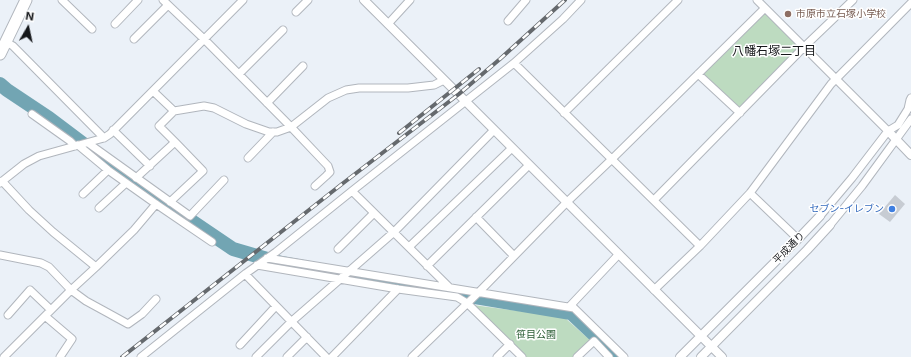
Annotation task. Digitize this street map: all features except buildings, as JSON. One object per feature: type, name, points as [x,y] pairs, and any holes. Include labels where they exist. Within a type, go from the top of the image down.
[{"type":"main road","points":[[0,54],[26,0]]},
{"type":"street","points":[[62,0],[92,28]]},
{"type":"street","points":[[115,24],[138,0]]},
{"type":"street","points":[[96,267],[29,210],[1,182],[24,164],[39,156],[104,138],[153,91],[242,0]]},
{"type":"street","points":[[296,12],[308,0]]},
{"type":"street","points":[[364,0],[722,357]]},
{"type":"street","points":[[388,24],[410,0]]},
{"type":"street","points":[[508,21],[526,0]]},
{"type":"street","points":[[141,357],[514,63],[563,19],[581,0]]},
{"type":"street","points":[[564,112],[678,0]]},
{"type":"street","points":[[757,0],[911,155]]},
{"type":"street","points":[[654,200],[804,47],[853,0]]},
{"type":"street","points":[[134,39],[165,2],[239,74],[328,166],[330,172],[315,186]]},
{"type":"street","points":[[654,290],[700,246],[750,193],[832,84],[911,3]]},
{"type":"street","points":[[412,357],[478,293],[566,202],[612,159],[765,8]]},
{"type":"street","points":[[239,74],[283,30]]},
{"type":"street","points":[[6,42],[13,46],[104,138]]},
{"type":"street","points":[[514,63],[700,246]]},
{"type":"street","points":[[267,103],[303,66]]},
{"type":"street","points":[[698,74],[740,113]]},
{"type":"street","points":[[170,202],[203,171],[159,126],[174,111],[204,106],[214,108],[246,124],[269,132],[277,132],[291,127],[328,98],[346,90],[359,88],[408,88],[434,85],[444,80]]},
{"type":"street","points":[[153,91],[174,111]]},
{"type":"street","name":"平成通り","points":[[680,357],[820,216],[852,178],[888,131],[898,125],[908,109],[911,98]]},
{"type":"street","points":[[32,114],[126,183],[212,242]]},
{"type":"street","name":"平成通り","points":[[701,357],[830,225],[862,186],[911,120]]},
{"type":"street","points":[[114,130],[150,166]]},
{"type":"street","points":[[256,357],[291,322],[394,232],[494,130]]},
{"type":"street","points":[[248,158],[273,132]]},
{"type":"street","points":[[136,178],[175,142]]},
{"type":"street","points":[[87,143],[190,216],[224,180]]},
{"type":"street","points":[[409,247],[512,148]]},
{"type":"street","points":[[428,266],[529,164]]},
{"type":"street","points":[[83,194],[108,170]]},
{"type":"street","points":[[99,208],[126,183]]},
{"type":"street","points":[[352,191],[449,287]]},
{"type":"street","points":[[750,193],[798,239]]},
{"type":"street","points":[[3,355],[134,230],[156,204]]},
{"type":"street","points":[[338,249],[374,213]]},
{"type":"street","points":[[476,217],[514,256]]},
{"type":"street","points":[[569,307],[619,254]]},
{"type":"street","points":[[0,255],[41,263],[49,267],[71,290],[86,301],[128,324],[142,314],[156,298]]},
{"type":"street","points":[[267,258],[574,308],[624,357]]},
{"type":"street","points":[[257,265],[339,280],[457,297],[467,303],[522,357]]},
{"type":"street","points":[[245,274],[326,357]]},
{"type":"street","points":[[332,357],[398,289]]},
{"type":"street","points":[[8,316],[30,290],[51,310]]},
{"type":"street","points":[[240,345],[276,306]]},
{"type":"street","points":[[45,316],[72,338],[60,357]]},
{"type":"street","points":[[287,357],[307,337]]},
{"type":"street","points":[[577,357],[594,341],[609,357]]},
{"type":"street","points":[[498,357],[510,344]]},
{"type":"green space","points":[[765,11],[802,47],[740,110],[701,74]]},
{"type":"green space","name":"笹目公園","points":[[473,305],[564,317],[591,341],[574,357],[524,357]]},
{"type":"waterway","points":[[0,84],[49,118],[134,182],[233,249],[281,263],[571,313],[618,357]]},
{"type":"railway","points":[[122,357],[459,94],[565,0]]},
{"type":"railway","points":[[399,133],[479,69]]},
{"type":"place","name":"市原市立石塚小学校","points":[[788,14]]},
{"type":"place","name":"セブン-イレブン","points":[[892,209]]},
{"type":"district","name":"八幡石塚二丁目","points":[[774,51]]}]
